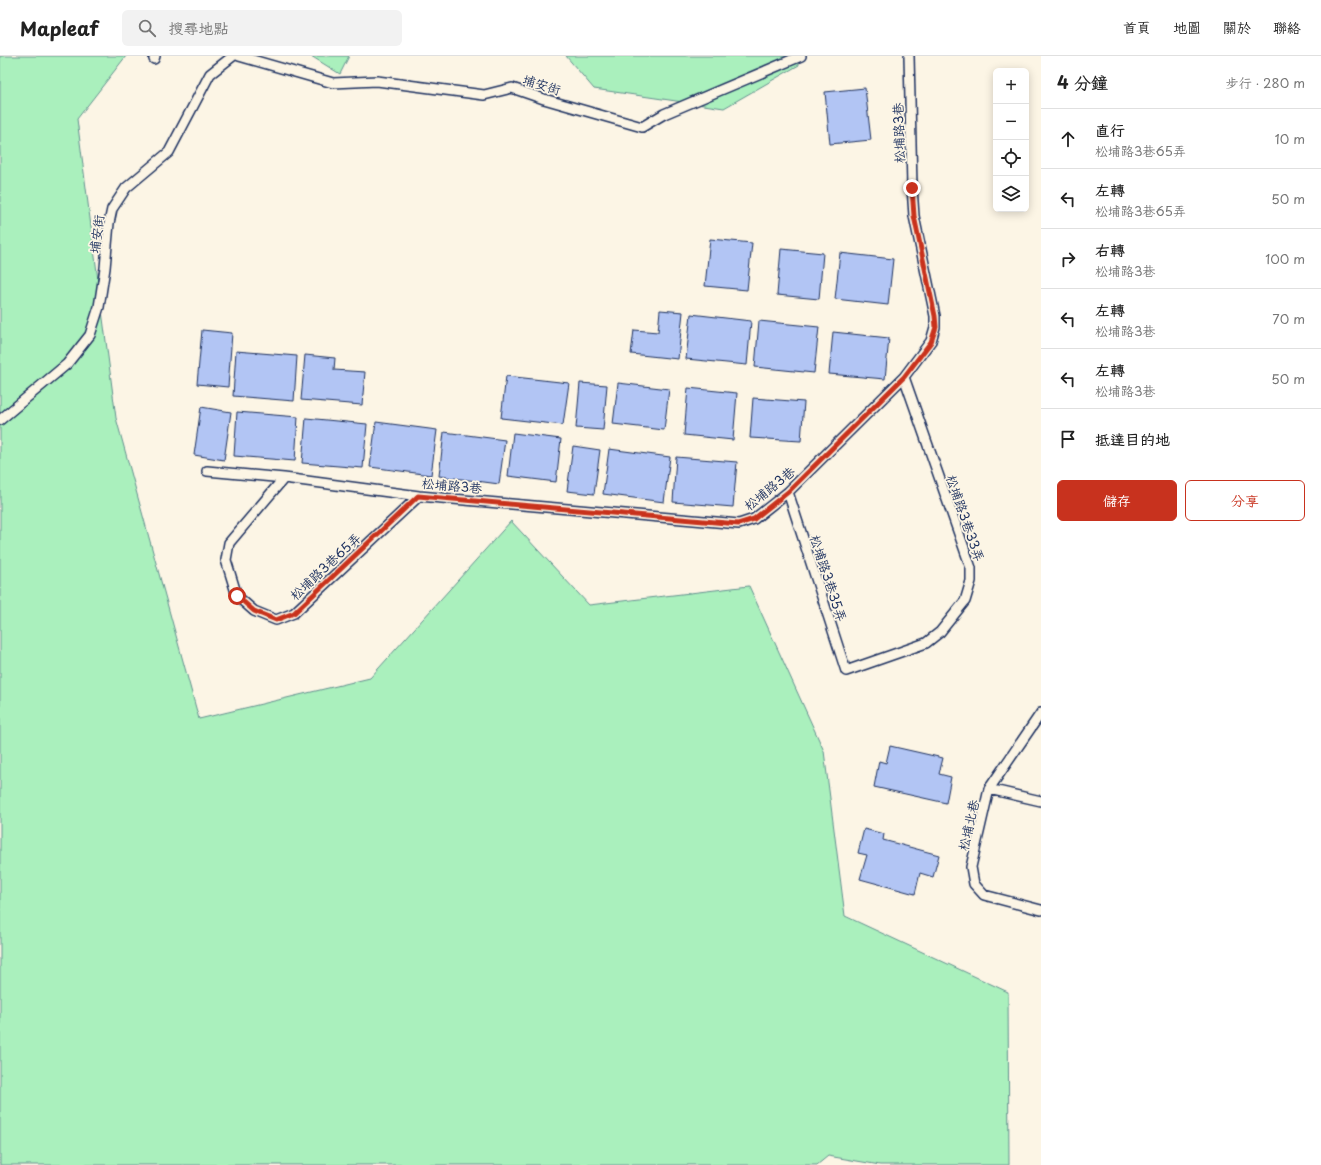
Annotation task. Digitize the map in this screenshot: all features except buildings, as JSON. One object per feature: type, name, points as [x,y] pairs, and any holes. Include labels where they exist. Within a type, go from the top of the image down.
[{"type":"lane","name":"埔安街","points":[[0,420],[67,364],[90,334],[99,307],[112,209],[126,188],[169,152],[210,74],[233,56]]},
{"type":"lane","name":"埔安街","points":[[239,56],[333,83],[377,81],[484,95],[512,88],[642,127],[664,114],[801,56]]},
{"type":"lane","name":"松埔路3巷","points":[[207,471],[284,478],[418,496],[738,524],[754,519],[788,492],[904,377],[931,342],[936,327],[935,316],[914,216],[909,56]]},
{"type":"lane","name":"松埔路3巷33弄","points":[[846,671],[926,643],[940,632],[965,601],[971,582],[971,568],[904,377]]},
{"type":"lane","name":"松埔路3巷65弄","points":[[284,478],[229,543],[226,560],[237,596],[254,611],[276,620],[294,613],[418,496]]},
{"type":"lane","name":"松埔路3巷35弄","points":[[788,492],[846,671]]},
{"type":"lane","name":"松埔北巷","points":[[1041,713],[989,789],[971,867],[974,884],[984,895],[1041,910]]},
{"type":"lane","points":[[989,789],[1041,801]]},
{"type":"green space","points":[[0,56],[126,56],[77,119],[116,418],[199,719],[370,678],[511,521],[589,605],[749,586],[824,751],[845,916],[1008,992],[1009,1165],[880,1165],[828,1156],[817,1165],[0,1165]]},
{"type":"green space","points":[[311,56],[349,56],[340,74]]},
{"type":"green space","points":[[566,56],[798,56],[799,65],[724,108],[594,89]]},
{"type":"route","points":[[237,596],[254,611],[276,620],[294,613],[418,496],[738,524],[754,519],[788,492],[904,377],[931,342],[936,327],[935,316],[914,216],[912,188]]}]
